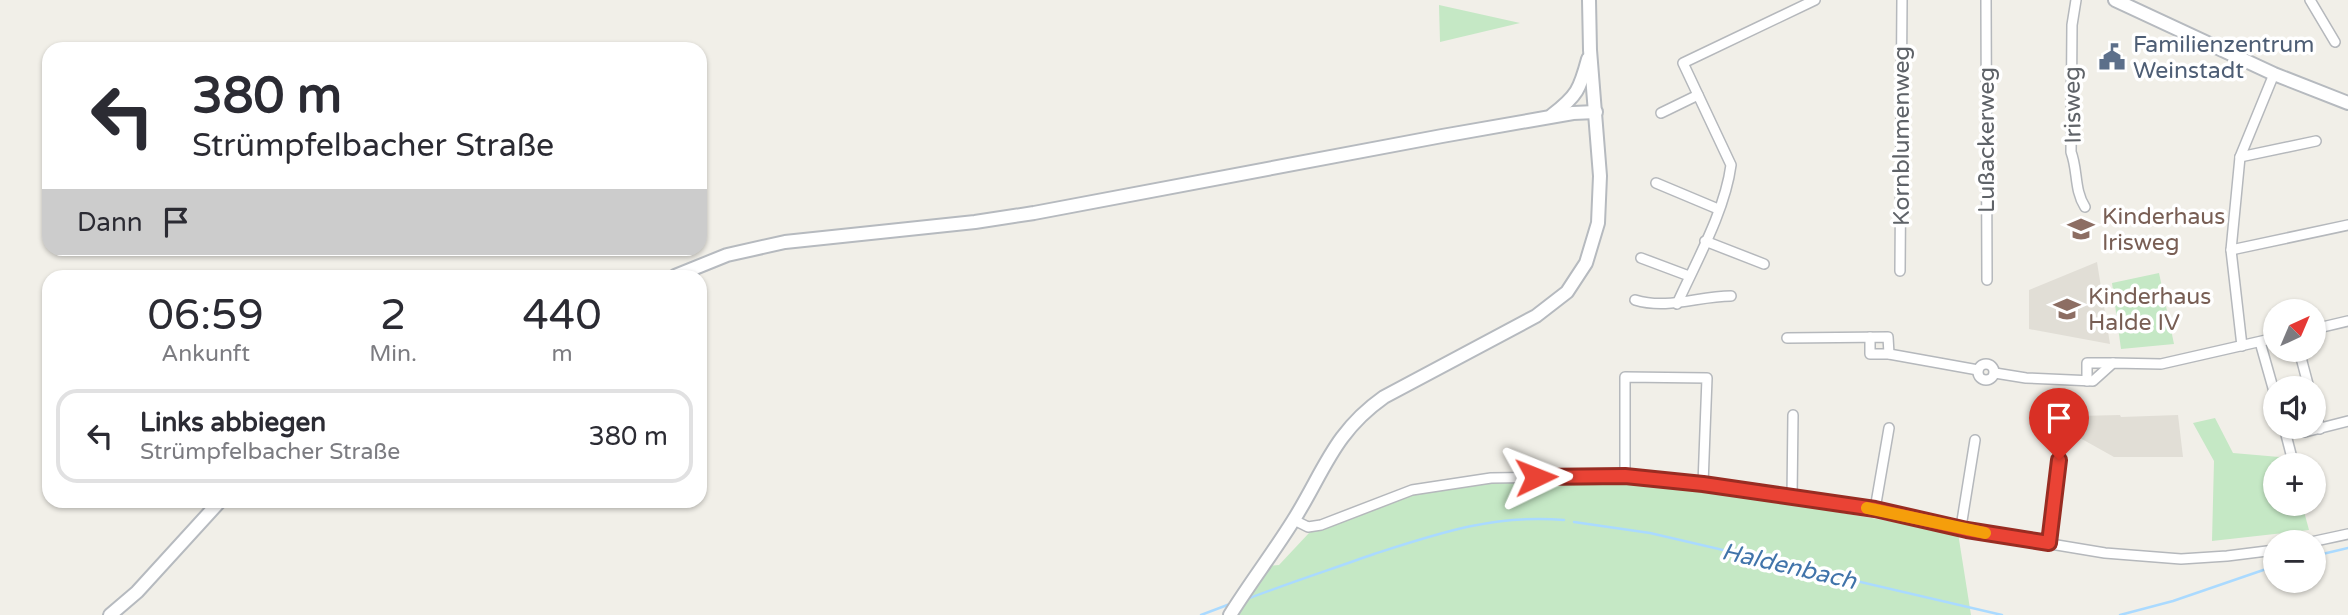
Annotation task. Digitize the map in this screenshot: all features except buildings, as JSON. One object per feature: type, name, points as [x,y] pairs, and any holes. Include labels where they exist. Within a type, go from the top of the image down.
[{"type":"main road","points":[[1232,611],[1294,520],[1345,432],[1362,412],[1384,397],[1536,316],[1567,292],[1586,263],[1598,223],[1600,176],[1590,50],[1589,0]]},
{"type":"main road","points":[[2115,0],[2274,74],[2348,103]]},
{"type":"main road","points":[[1546,119],[1567,104],[1580,87],[1590,50]]},
{"type":"main road","points":[[691,270],[727,255],[785,243],[1011,217],[1573,113],[1597,112]]},
{"type":"main road","points":[[110,615],[137,592],[214,508]]},
{"type":"street","points":[[1677,304],[1718,209],[1731,165],[1683,63],[1815,0]]},
{"type":"street","name":"Kornblumenweg","points":[[1900,271],[1902,0]]},
{"type":"street","name":"Lußackerweg","points":[[1986,0],[1987,280]]},
{"type":"street","name":"Irisweg","points":[[2076,0],[2072,25],[2071,152],[2076,166],[2079,198],[2085,207]]},
{"type":"street","points":[[2310,0],[2335,42]]},
{"type":"street","points":[[2242,346],[2231,250],[2240,156],[2274,74]]},
{"type":"street","points":[[1661,113],[1698,94]]},
{"type":"street","points":[[2240,156],[2316,141]]},
{"type":"street","points":[[1656,183],[1718,209]]},
{"type":"street","points":[[2231,250],[2348,225]]},
{"type":"street","points":[[1705,241],[1764,264]]},
{"type":"street","points":[[1641,258],[1689,276]]},
{"type":"street","points":[[1635,300],[1677,304],[1714,296],[1731,296]]},
{"type":"street","points":[[2326,326],[2348,321]]},
{"type":"street","points":[[1870,337],[1870,354],[1889,354],[1978,370],[1978,375],[1985,380],[1993,377],[1995,373],[2092,381],[2113,363]]},
{"type":"street","points":[[1787,338],[1888,337],[1889,354]]},
{"type":"street","points":[[2087,381],[2087,363],[2161,364],[2263,341]]},
{"type":"street","points":[[2260,342],[2270,376]]},
{"type":"street","points":[[1625,476],[1625,377],[1707,378],[1703,484]]},
{"type":"street","points":[[1792,498],[1793,415]]},
{"type":"street","points":[[2326,427],[2348,421]]},
{"type":"street","points":[[1875,509],[1889,428]]},
{"type":"street","points":[[1961,527],[1975,440]]},
{"type":"street","points":[[2049,543],[2059,460]]},
{"type":"street","points":[[1294,520],[1308,527],[1321,525],[1412,490],[1491,478],[1625,476],[1703,484],[1875,509],[2105,553],[2182,558],[2263,552]]},
{"type":"street","points":[[2326,539],[2348,534]]},
{"type":"shaded area","name":"Kinderhaus Halde IV","points":[[2097,262],[2110,344],[2029,329],[2029,290]]},
{"type":"shaded area","points":[[2178,415],[2183,457],[2114,457],[2080,438],[2079,416]]},
{"type":"green space","points":[[1439,5],[1520,23],[1440,42]]},
{"type":"green space","points":[[2159,273],[2174,344],[2121,349],[2112,283]]},
{"type":"green space","points":[[2215,418],[2233,453],[2263,456],[2263,516],[2305,516],[2309,530],[2263,530],[2263,535],[2212,541],[2214,461],[2193,423]]},
{"type":"green space","points":[[1573,479],[1691,487],[1958,533],[1971,615],[1235,615],[1266,566],[1279,565],[1309,533],[1356,513],[1415,494],[1493,481]]},
{"type":"waterway","name":"Haldenbach","points":[[1247,599],[1444,532],[1514,520],[1564,520]]},
{"type":"waterway","name":"Haldenbach","points":[[1574,522],[1650,533],[2002,615]]},
{"type":"waterway","name":"Haldenbach","points":[[2326,553],[2348,548]]},
{"type":"waterway","name":"Haldenbach","points":[[2120,615],[2173,601],[2263,570]]},
{"type":"waterway","name":"Haldenbach","points":[[1201,615],[1230,604]]},
{"type":"slow traffic","points":[[1867,508],[1985,533]]},
{"type":"place","name":"Familienzentrum Weinstadt","points":[[2112,57]]},
{"type":"place","name":"Kinderhaus Irisweg","points":[[2081,229]]},
{"type":"place","name":"Kinderhaus Halde IV","points":[[2067,309]]},
{"type":"route","points":[[1536,477],[1625,476],[1703,484],[1875,509],[1967,530],[2049,543],[2059,460]]}]
